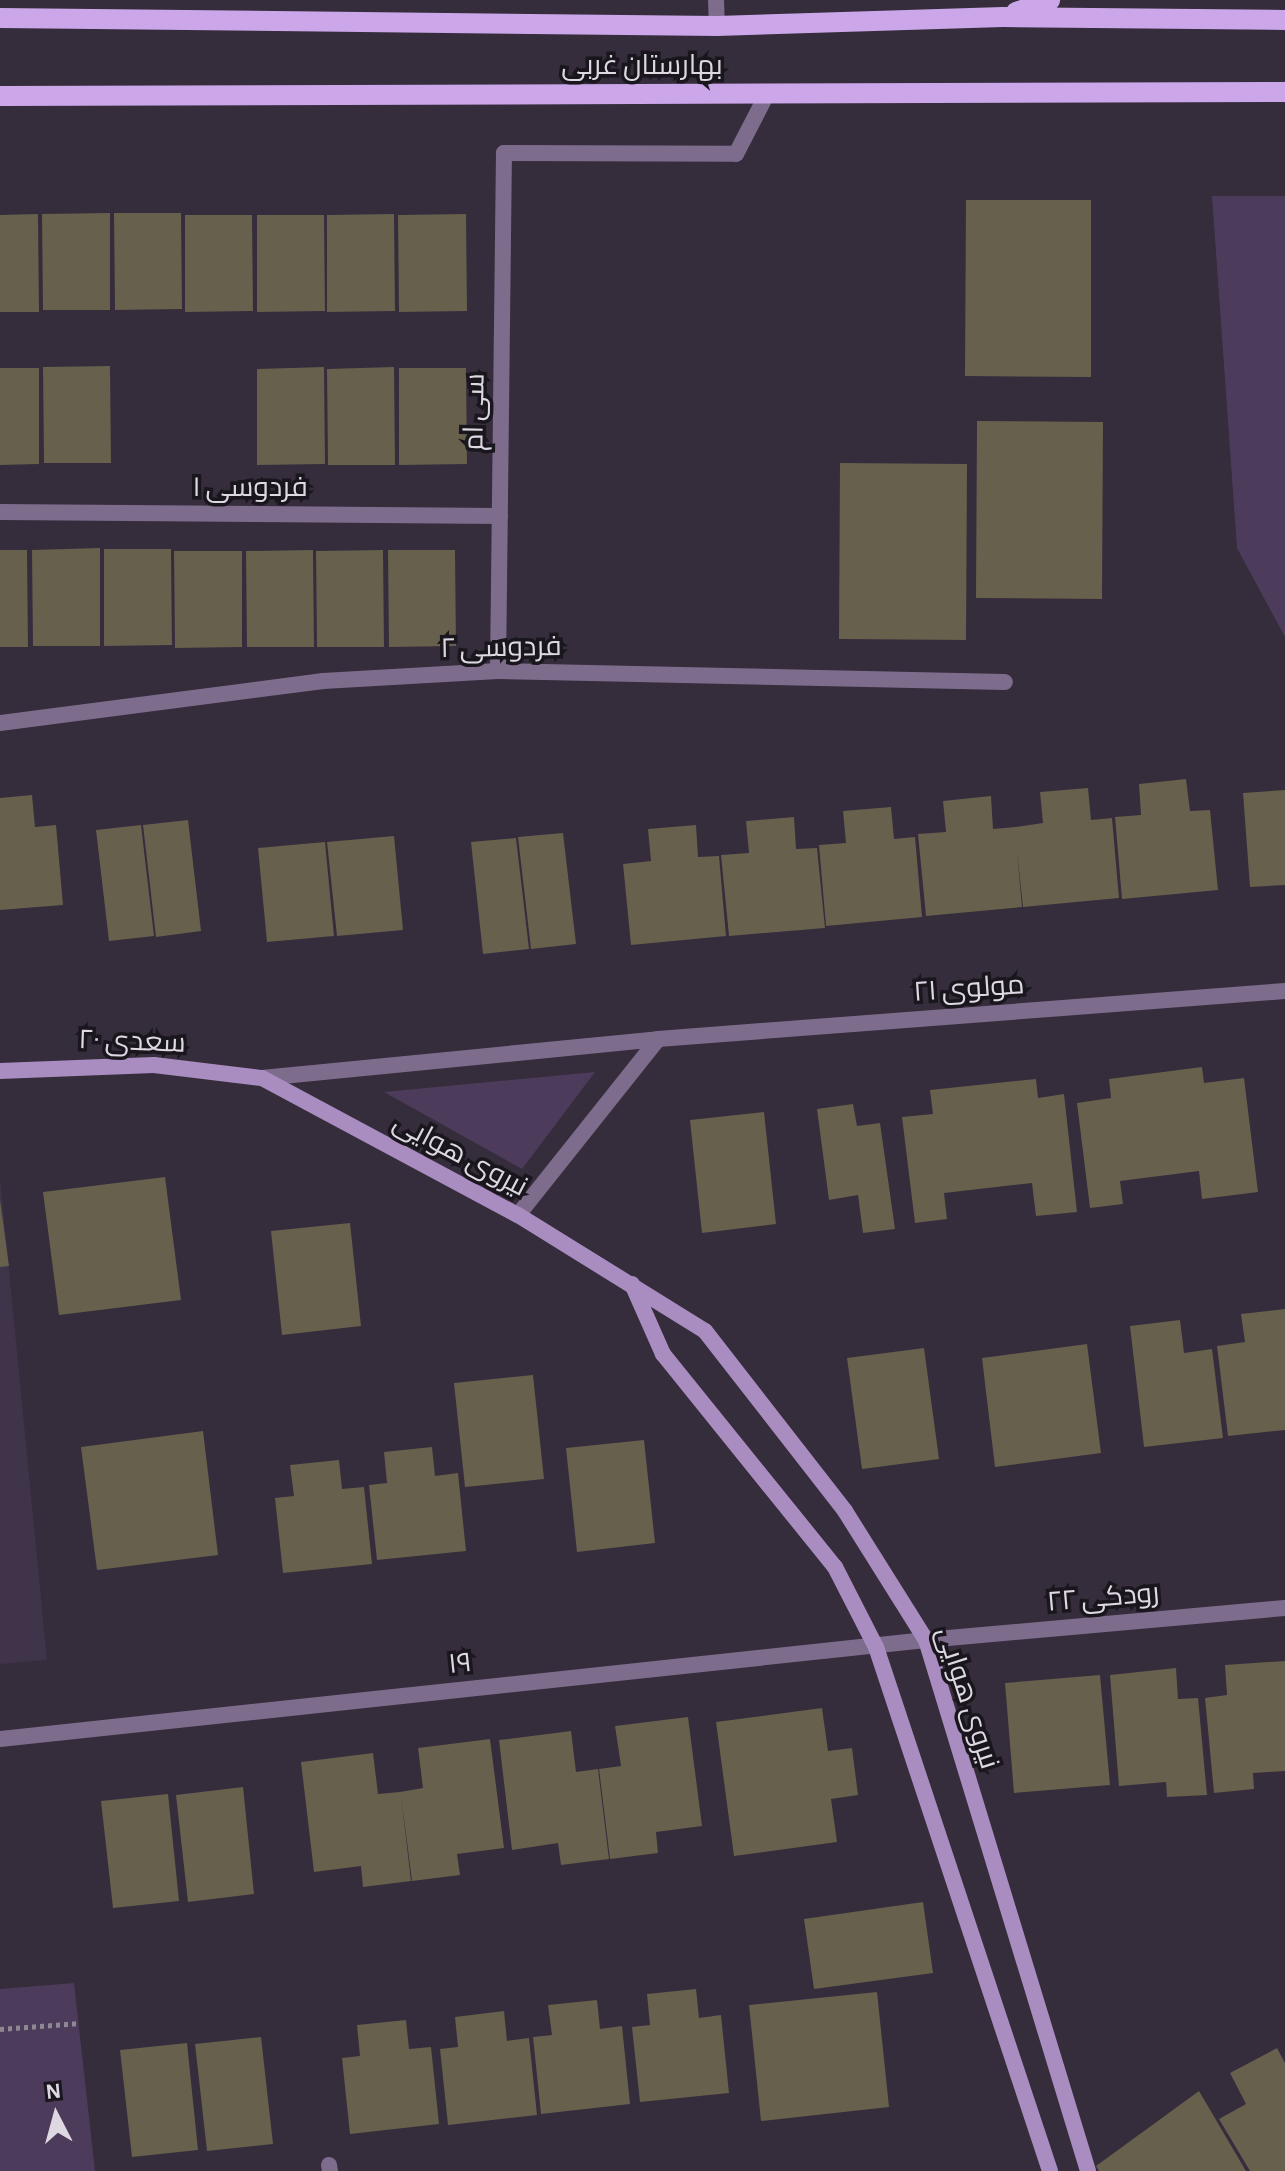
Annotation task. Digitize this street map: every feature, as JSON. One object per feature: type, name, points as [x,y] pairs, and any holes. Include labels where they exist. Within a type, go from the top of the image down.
[{"type":"main road","points":[[1003,17],[1050,0]]},
{"type":"main road","name":"بهارستان غربی","points":[[0,18],[717,26],[1003,17],[1285,20]]},
{"type":"main road","name":"بهارستان غربی","points":[[0,96],[1285,92]]},
{"type":"street","points":[[716,0],[717,26]]},
{"type":"street","name":"سی ام","points":[[498,671],[504,153],[736,154],[767,94]]},
{"type":"street","name":"فردوسی ۱","points":[[0,512],[500,516]]},
{"type":"street","name":"فردوسی ۲","points":[[0,723],[323,681],[498,671],[1005,682]]},
{"type":"street","name":"مولوی ۲۱","points":[[262,1078],[658,1039],[1285,991]]},
{"type":"street","points":[[518,1215],[658,1039]]},
{"type":"street","name":"سعدی ۲۰","points":[[0,1071],[154,1065],[262,1078]]},
{"type":"street","name":"نیروی هوایی","points":[[262,1078],[518,1215],[705,1331],[845,1511],[926,1640],[1088,2171]]},
{"type":"street","points":[[632,1283],[663,1354],[835,1567],[876,1647],[1050,2171]]},
{"type":"street","name":"رودکی ۲۲","points":[[926,1640],[1285,1608]]},
{"type":"street","name":"۱۹","points":[[0,1739],[926,1640]]},
{"type":"path","points":[[0,2029],[80,2023]]},
{"type":"shaded area","points":[[1212,196],[1285,196],[1285,637],[1237,548]]},
{"type":"shaded area","points":[[595,1072],[522,1169],[384,1092]]},
{"type":"shaded area","points":[[0,1178],[47,1660],[0,1664]]},
{"type":"shaded area","points":[[74,1983],[95,2171],[0,2171],[0,1989]]},
{"type":"building","points":[[966,200],[1091,200],[1091,377],[965,376]]},
{"type":"building","points":[[110,213],[110,310],[43,310],[42,214]]},
{"type":"building","points":[[114,213],[181,213],[182,309],[115,310]]},
{"type":"building","points":[[38,214],[39,312],[0,312],[0,215]]},
{"type":"building","points":[[394,214],[395,311],[327,312],[327,215]]},
{"type":"building","points":[[466,214],[467,311],[399,312],[398,215]]},
{"type":"building","points":[[185,215],[252,215],[253,311],[185,312]]},
{"type":"building","points":[[257,215],[324,215],[325,311],[257,312]]},
{"type":"building","points":[[110,366],[111,463],[44,463],[43,367]]},
{"type":"building","points":[[324,367],[325,464],[257,465],[257,369]]},
{"type":"building","points":[[394,367],[395,465],[328,465],[327,369]]},
{"type":"building","points":[[0,368],[39,368],[39,464],[0,465]]},
{"type":"building","points":[[399,368],[466,368],[467,464],[399,465]]},
{"type":"building","points":[[977,421],[1103,422],[1102,599],[976,598]]},
{"type":"building","points":[[840,463],[967,464],[966,640],[839,639]]},
{"type":"building","points":[[100,548],[100,646],[33,646],[32,550]]},
{"type":"building","points":[[104,549],[171,549],[172,645],[104,646]]},
{"type":"building","points":[[0,550],[27,550],[28,647],[0,647]]},
{"type":"building","points":[[313,550],[314,647],[247,647],[246,551]]},
{"type":"building","points":[[383,550],[384,647],[317,647],[316,551]]},
{"type":"building","points":[[388,550],[455,550],[456,646],[389,647]]},
{"type":"building","points":[[174,551],[242,551],[242,647],[175,648]]},
{"type":"building","points":[[1186,779],[1190,811],[1210,810],[1218,890],[1122,899],[1115,817],[1141,815],[1139,784]]},
{"type":"building","points":[[1088,788],[1091,820],[1112,818],[1119,898],[1023,907],[1017,852],[1022,907],[926,916],[918,834],[946,832],[943,801],[991,796],[993,829],[1016,827],[1043,823],[1040,792]]},
{"type":"building","points":[[1285,790],[1285,885],[1250,887],[1243,793]]},
{"type":"building","points":[[32,795],[35,827],[56,825],[63,905],[0,910],[0,798]]},
{"type":"building","points":[[891,807],[894,839],[915,837],[922,917],[826,926],[819,845],[846,843],[843,811]]},
{"type":"building","points":[[794,817],[796,849],[817,848],[825,928],[729,936],[721,855],[749,853],[746,821]]},
{"type":"building","points":[[188,820],[201,931],[156,937],[143,825]]},
{"type":"building","points":[[141,825],[154,936],[109,941],[96,830]]},
{"type":"building","points":[[696,825],[698,857],[719,856],[726,936],[631,945],[623,864],[651,861],[648,829]]},
{"type":"building","points":[[563,833],[576,944],[531,949],[518,837]]},
{"type":"building","points":[[394,836],[403,930],[337,936],[327,842]]},
{"type":"building","points":[[516,838],[529,949],[483,954],[471,842]]},
{"type":"building","points":[[325,842],[334,936],[267,942],[258,848]]},
{"type":"building","points":[[1202,1067],[1204,1083],[1244,1078],[1258,1192],[1202,1199],[1199,1171],[1120,1181],[1123,1204],[1090,1208],[1077,1103],[1111,1098],[1109,1079]]},
{"type":"building","points":[[1036,1079],[1038,1098],[1064,1094],[1077,1212],[1036,1216],[1032,1183],[944,1193],[947,1219],[915,1223],[902,1117],[933,1114],[930,1090]]},
{"type":"building","points":[[853,1104],[857,1126],[880,1123],[895,1229],[863,1233],[858,1195],[829,1200],[817,1109]]},
{"type":"building","points":[[764,1112],[776,1224],[702,1233],[690,1120]]},
{"type":"building","points":[[165,1177],[181,1300],[59,1315],[43,1192]]},
{"type":"building","points":[[0,1200],[9,1266],[0,1267]]},
{"type":"building","points":[[350,1223],[361,1326],[282,1335],[271,1231]]},
{"type":"building","points":[[1285,1309],[1285,1430],[1228,1436],[1217,1346],[1245,1342],[1241,1314]]},
{"type":"building","points":[[1180,1320],[1184,1353],[1212,1349],[1223,1438],[1144,1447],[1130,1326]]},
{"type":"building","points":[[1087,1344],[1101,1453],[995,1467],[982,1358]]},
{"type":"building","points":[[924,1348],[939,1459],[862,1469],[847,1358]]},
{"type":"building","points":[[533,1375],[544,1479],[465,1487],[454,1383]]},
{"type":"building","points":[[203,1431],[218,1555],[97,1570],[81,1447]]},
{"type":"building","points":[[644,1440],[655,1543],[577,1552],[566,1448]]},
{"type":"building","points":[[432,1447],[435,1476],[458,1473],[466,1551],[377,1560],[369,1485],[387,1483],[384,1452]]},
{"type":"building","points":[[339,1460],[342,1489],[364,1487],[372,1564],[283,1573],[275,1498],[294,1496],[290,1465]]},
{"type":"building","points":[[1285,1661],[1285,1771],[1253,1773],[1254,1789],[1214,1793],[1205,1698],[1227,1695],[1225,1665]]},
{"type":"building","points":[[1176,1668],[1178,1699],[1198,1698],[1207,1795],[1167,1797],[1166,1782],[1119,1786],[1110,1675]]},
{"type":"building","points":[[1100,1675],[1110,1785],[1014,1793],[1005,1683]]},
{"type":"building","points":[[822,1708],[828,1751],[852,1748],[858,1795],[831,1799],[837,1842],[734,1856],[716,1722]]},
{"type":"building","points":[[688,1717],[702,1826],[656,1832],[658,1853],[610,1859],[599,1769],[621,1766],[615,1726]]},
{"type":"building","points":[[571,1731],[576,1772],[598,1769],[609,1859],[561,1865],[558,1843],[512,1850],[499,1740]]},
{"type":"building","points":[[490,1739],[504,1848],[457,1854],[460,1875],[412,1881],[401,1795],[411,1881],[363,1887],[361,1866],[314,1872],[301,1762],[373,1753],[378,1794],[400,1792],[423,1788],[418,1748]]},
{"type":"building","points":[[243,1787],[254,1894],[188,1902],[176,1795]]},
{"type":"building","points":[[168,1794],[179,1901],[113,1908],[101,1801]]},
{"type":"building","points":[[923,1902],[933,1973],[814,1989],[804,1919]]},
{"type":"building","points":[[696,1989],[699,2018],[721,2015],[729,2093],[640,2102],[632,2027],[650,2025],[647,1994]]},
{"type":"building","points":[[877,1992],[889,2107],[761,2121],[749,2005]]},
{"type":"building","points":[[597,2000],[600,2029],[622,2026],[630,2104],[541,2114],[533,2037],[552,2035],[548,2005]]},
{"type":"building","points":[[504,2011],[507,2041],[529,2038],[537,2115],[448,2125],[440,2049],[458,2047],[455,2017]]},
{"type":"building","points":[[406,2020],[409,2049],[431,2047],[439,2124],[350,2134],[342,2058],[360,2056],[357,2025]]},
{"type":"building","points":[[261,2037],[273,2144],[207,2151],[195,2044]]},
{"type":"building","points":[[187,2043],[198,2150],[132,2157],[120,2050]]},
{"type":"building","points":[[1277,2048],[1285,2063],[1285,2171],[1250,2171],[1219,2119],[1246,2104],[1230,2073]]},
{"type":"building","points":[[1199,2091],[1246,2171],[1099,2171],[1096,2166]]}]
